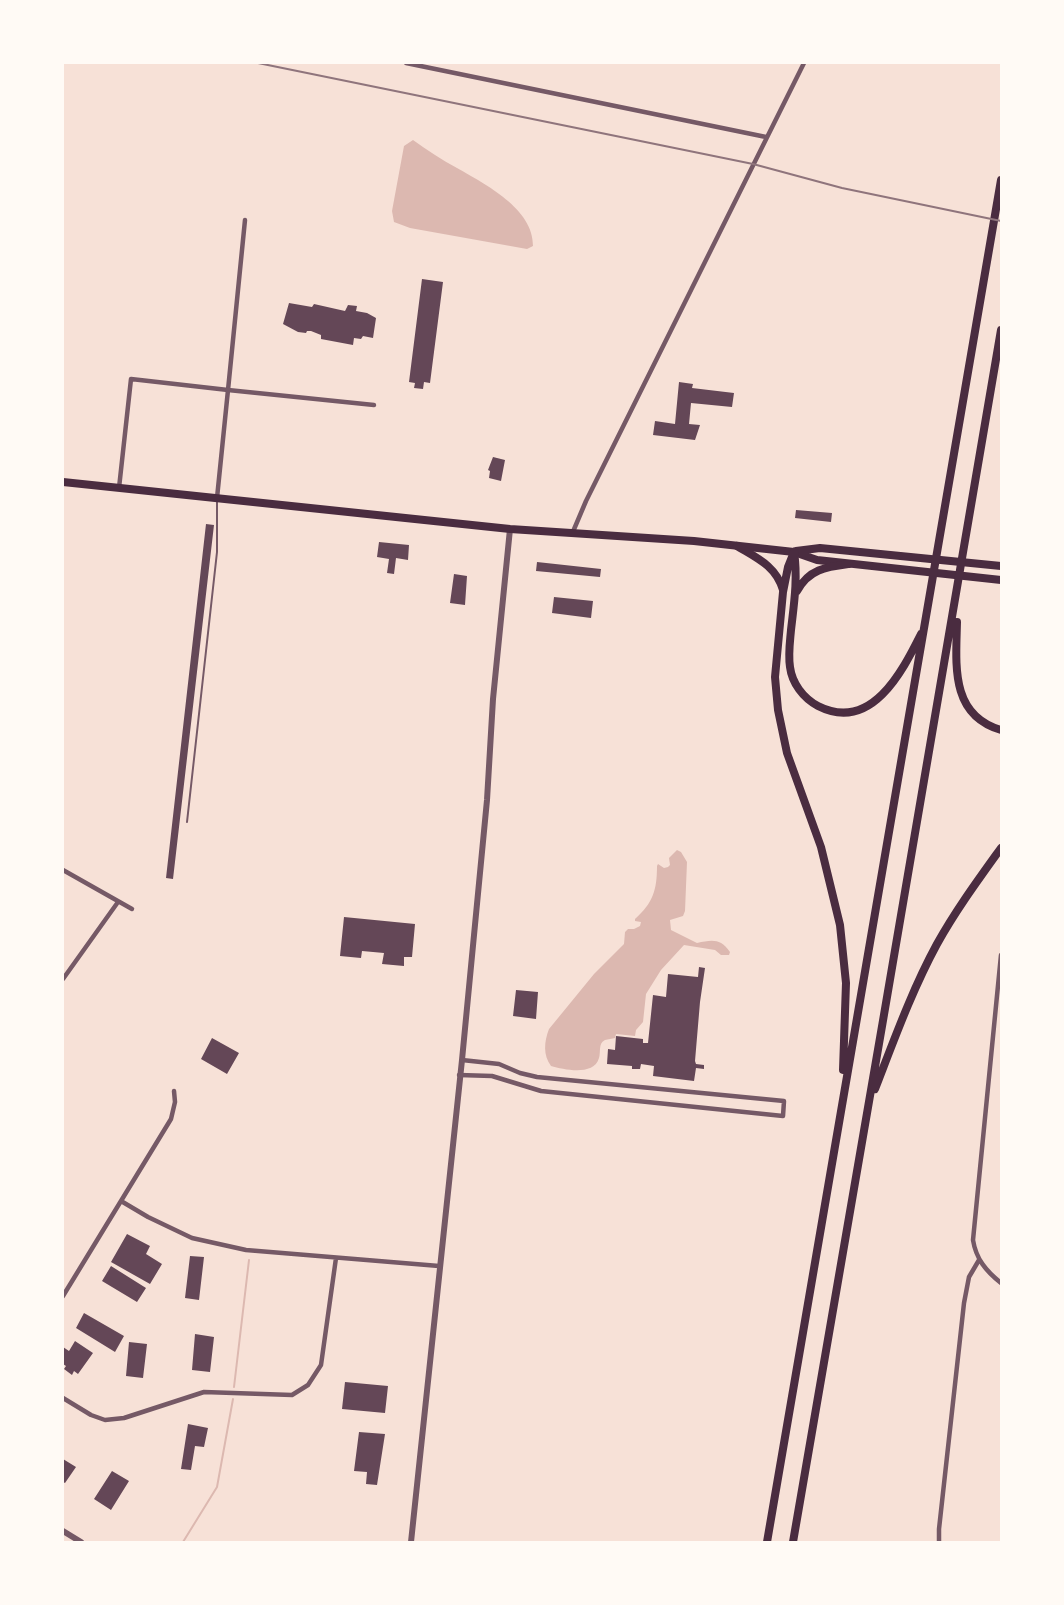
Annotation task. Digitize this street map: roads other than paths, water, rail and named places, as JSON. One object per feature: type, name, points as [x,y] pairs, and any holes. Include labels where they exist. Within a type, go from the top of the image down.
[{"type":"highway","points":[[767,1542],[1000,184]]},
{"type":"highway","points":[[793,1542],[958,594],[1001,330]]},
{"type":"highway","points":[[63,482],[510,529],[694,541],[794,552],[817,560],[1001,580]]},
{"type":"highway","points":[[737,546],[772,569],[778,576],[783,592]]},
{"type":"highway","points":[[794,552],[820,548],[1001,566]]},
{"type":"highway","points":[[794,552],[797,568],[789,648],[791,674],[804,695],[815,704],[829,710],[848,712],[857,710],[881,696],[902,670],[925,626]]},
{"type":"highway","points":[[794,552],[788,567],[783,592],[775,677],[780,724],[787,753],[830,875],[843,944],[846,1004],[840,1116]]},
{"type":"highway","points":[[795,594],[804,579],[817,570],[849,564]]},
{"type":"highway","points":[[958,594],[957,674],[962,696],[971,711],[981,721],[1001,730]]},
{"type":"highway","points":[[868,1107],[899,1027],[936,945],[967,895],[1001,848]]},
{"type":"street","points":[[406,63],[766,137]]},
{"type":"street","points":[[572,534],[585,501],[804,63]]},
{"type":"street","points":[[217,498],[245,220]]},
{"type":"street","points":[[119,488],[131,379],[374,405]]},
{"type":"street","points":[[411,1542],[462,1060],[510,529]]},
{"type":"street","points":[[63,870],[132,909]]},
{"type":"street","points":[[63,979],[118,902]]},
{"type":"street","points":[[1001,956],[973,1240],[979,1260],[1001,1283]]},
{"type":"street","points":[[459,1075],[492,1076],[541,1091],[783,1116],[784,1101],[548,1078],[520,1072],[499,1064],[462,1060]]},
{"type":"street","points":[[63,1296],[171,1119],[176,1102],[174,1090]]},
{"type":"street","points":[[121,1201],[192,1238],[246,1250],[439,1266]]},
{"type":"street","points":[[63,1398],[91,1415],[105,1420],[124,1418],[204,1392],[292,1395],[308,1385],[321,1365],[336,1258]]},
{"type":"street","points":[[939,1542],[964,1303],[969,1277],[979,1260]]},
{"type":"street","points":[[63,1531],[81,1542]]},
{"type":"lane","points":[[187,822],[217,552],[217,498]]},
{"type":"waterway","points":[[234,1387],[249,1260]]},
{"type":"waterway","points":[[183,1542],[217,1487],[233,1399]]},
{"type":"railway","points":[[258,63],[753,164],[842,188],[1001,221]]}]
